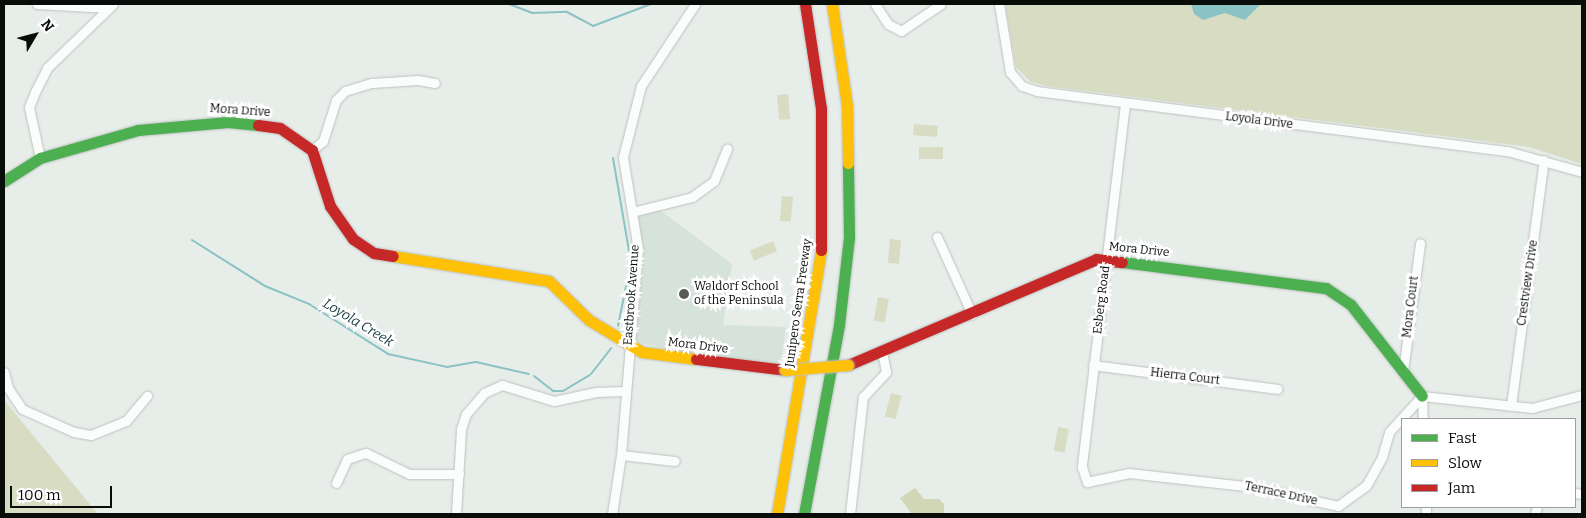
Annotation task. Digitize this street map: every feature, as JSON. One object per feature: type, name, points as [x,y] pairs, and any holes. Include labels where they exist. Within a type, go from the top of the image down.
[{"type":"main road","name":"Junipero Serra Freeway","points":[[777,514],[812,322],[823,234],[821,108],[805,4]]},
{"type":"main road","points":[[804,514],[839,325],[849,237],[847,106],[832,4]]},
{"type":"main road","name":"Mora Drive","points":[[4,181],[40,158],[138,130],[200,122],[280,128],[312,150],[321,168],[330,206],[353,239],[374,253],[549,281],[589,320],[642,352],[677,358],[785,370],[848,366],[1096,259],[1326,288],[1350,306],[1422,396]]},
{"type":"street","points":[[38,4],[111,6]]},
{"type":"street","name":"Eastbrook Avenue","points":[[612,514],[621,455],[624,392],[638,249],[623,157],[631,113],[641,86],[695,4]]},
{"type":"street","points":[[875,4],[888,24],[901,31],[940,4]]},
{"type":"street","name":"Loyola Drive","points":[[999,4],[1007,63],[1022,86],[1052,94],[1125,104],[1507,150],[1582,172]]},
{"type":"street","points":[[40,158],[30,116],[36,90],[47,68],[111,6]]},
{"type":"street","points":[[312,150],[323,140],[336,100],[345,91],[372,83],[418,80],[435,83]]},
{"type":"street","name":"Esberg Road","points":[[1082,467],[1125,104]]},
{"type":"street","points":[[632,212],[692,197],[714,180],[727,148]]},
{"type":"street","name":"Crestview Drive","points":[[1511,406],[1544,160]]},
{"type":"street","points":[[937,237],[972,314]]},
{"type":"street","name":"Mora Court","points":[[1403,371],[1420,243]]},
{"type":"street","points":[[850,514],[863,397],[886,372],[882,351]]},
{"type":"street","name":"Hierra Court","points":[[1094,365],[1276,389]]},
{"type":"street","points":[[4,372],[8,388],[22,409],[74,432],[92,435],[126,421],[147,396]]},
{"type":"street","points":[[456,514],[459,440],[466,414],[494,387],[512,387],[554,401],[596,392],[624,392]]},
{"type":"street","points":[[1423,418],[1422,396],[1511,406],[1543,407],[1582,395]]},
{"type":"street","name":"Terrace Drive","points":[[1402,418],[1422,396]]},
{"type":"street","name":"Terrace Drive","points":[[1082,467],[1082,475],[1090,483],[1129,474],[1253,486],[1339,510],[1366,486],[1382,457],[1389,432],[1401,419]]},
{"type":"street","points":[[336,483],[347,459],[366,453],[409,474],[459,474]]},
{"type":"street","points":[[621,455],[674,461]]},
{"type":"shaded area","name":"Waldorf School of the Peninsula","points":[[660,210],[732,264],[723,325],[786,327],[781,365],[691,354],[636,342],[644,252],[638,216]]},
{"type":"green space","points":[[1005,4],[1582,4],[1582,164],[1529,147],[1046,86],[1031,82],[1016,67]]},
{"type":"green space","points":[[788,94],[790,119],[779,120],[777,95]]},
{"type":"green space","points":[[914,124],[938,126],[937,137],[913,135]]},
{"type":"green space","points":[[919,147],[943,147],[943,159],[919,159]]},
{"type":"green space","points":[[782,196],[793,197],[791,222],[780,221]]},
{"type":"green space","points":[[890,239],[901,240],[899,264],[888,263]]},
{"type":"green space","points":[[773,241],[777,251],[754,261],[750,250]]},
{"type":"green space","points":[[878,297],[889,299],[885,323],[874,321]]},
{"type":"green space","points":[[891,393],[902,396],[895,419],[885,416]]},
{"type":"green space","points":[[4,400],[98,514],[4,514]]},
{"type":"green space","points":[[1058,427],[1069,429],[1065,453],[1054,451]]},
{"type":"green space","points":[[915,488],[924,499],[939,499],[944,504],[944,514],[912,514],[900,498]]},
{"type":"water","points":[[1191,4],[1261,4],[1245,20],[1225,13],[1203,20],[1194,14]]},
{"type":"waterway","points":[[509,4],[532,13],[567,12],[593,26],[651,4]]},
{"type":"waterway","name":"Loyola Creek","points":[[613,158],[631,262],[618,326]]},
{"type":"waterway","name":"Loyola Creek","points":[[192,240],[265,286],[309,304],[388,354],[447,367],[476,362],[529,374]]},
{"type":"waterway","name":"Loyola Creek","points":[[591,374],[611,348]]},
{"type":"waterway","name":"Loyola Creek","points":[[534,376],[553,391],[563,391],[590,375]]},
{"type":"traffic: fast","points":[[4,181],[40,158],[138,130],[228,122],[258,125]]},
{"type":"traffic: fast","points":[[804,514],[839,325],[849,237],[848,163]]},
{"type":"traffic: fast","points":[[1122,262],[1326,288],[1351,305],[1422,396]]},
{"type":"traffic: slow","points":[[832,4],[847,106],[848,163]]},
{"type":"traffic: slow","points":[[777,514],[821,250]]},
{"type":"traffic: slow","points":[[393,256],[549,281],[589,320],[642,352],[696,359]]},
{"type":"traffic: slow","points":[[785,370],[848,365]]},
{"type":"traffic: jam","points":[[805,4],[821,108],[821,250]]},
{"type":"traffic: jam","points":[[258,125],[280,128],[312,150],[330,206],[353,239],[374,253],[393,256]]},
{"type":"traffic: jam","points":[[848,365],[1096,259],[1122,262]]},
{"type":"traffic: jam","points":[[696,359],[785,370]]},
{"type":"place","name":"Waldorf School of the Peninsula","points":[[684,294]]}]
